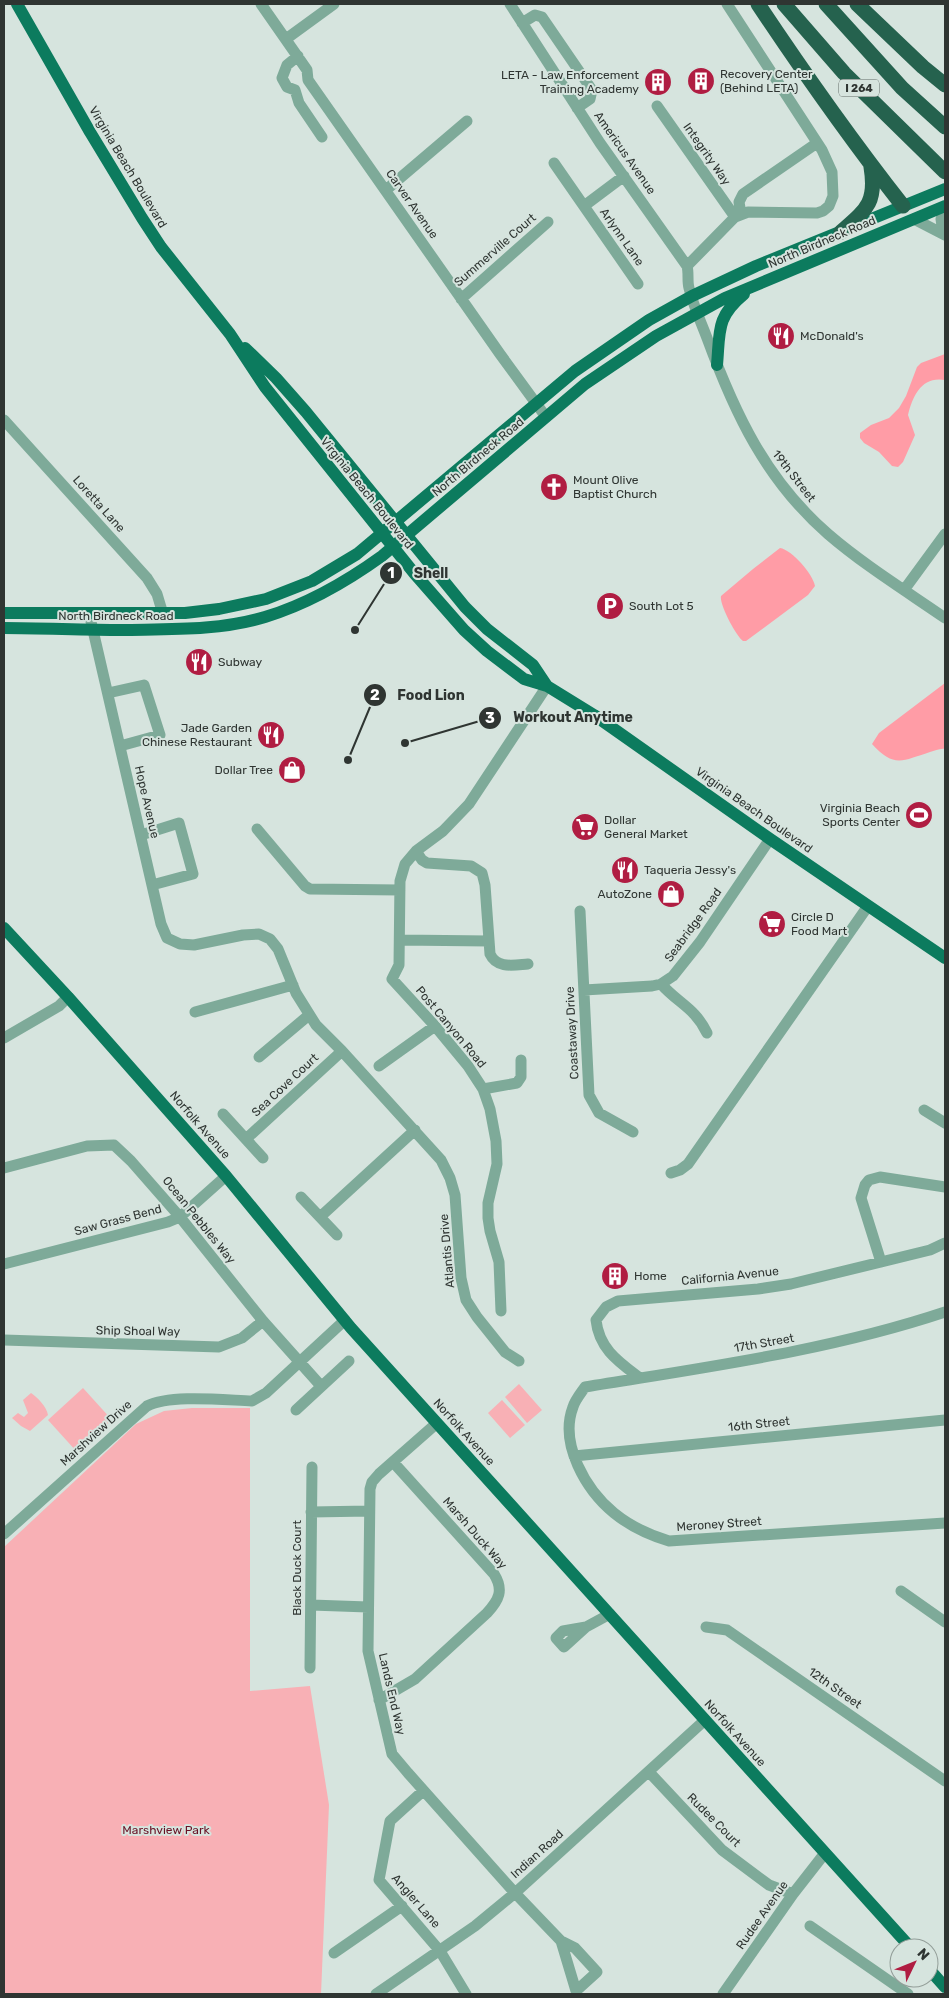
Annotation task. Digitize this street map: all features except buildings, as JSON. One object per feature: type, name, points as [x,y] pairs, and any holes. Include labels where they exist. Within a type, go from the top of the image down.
[{"type":"highway","points":[[758,4],[871,166],[903,206]]},
{"type":"highway","name":"I 264","points":[[784,4],[844,73],[942,169]]},
{"type":"highway","name":"I 264","points":[[826,4],[902,88],[945,127]]},
{"type":"highway","points":[[857,4],[923,67],[945,85]]},
{"type":"highway","points":[[841,232],[870,203],[874,184],[871,166]]},
{"type":"main road","name":"Virginia Beach Boulevard","points":[[17,4],[90,132],[161,247],[230,334],[265,387],[452,618],[486,651],[524,679],[547,686],[642,748],[770,839],[945,958]]},
{"type":"main road","name":"North Birdneck Road","points":[[4,612],[163,614],[194,612],[239,606],[273,597],[312,581],[357,554],[383,534],[536,403],[605,349],[649,320],[692,296],[756,266],[945,189]]},
{"type":"main road","points":[[903,206],[914,219]]},
{"type":"main road","name":"North Birdneck Road","points":[[4,628],[169,631],[242,623],[286,611],[328,592],[394,547],[585,384],[630,352],[698,311],[945,206]]},
{"type":"main road","points":[[717,365],[722,318],[731,305],[753,286]]},
{"type":"main road","name":"Virginia Beach Boulevard","points":[[230,334],[276,378],[465,607],[487,629],[533,665],[547,686]]},
{"type":"main road","name":"Norfolk Avenue","points":[[4,928],[68,997],[226,1176],[345,1320],[901,1938]]},
{"type":"street","name":"Carver Avenue","points":[[261,4],[308,70],[308,80],[546,417]]},
{"type":"street","points":[[286,39],[334,4]]},
{"type":"street","name":"Americus Avenue","points":[[510,4],[577,108],[687,266]]},
{"type":"street","points":[[687,266],[738,215],[748,212],[817,213],[829,206],[833,196],[832,172],[817,143],[727,4]]},
{"type":"street","points":[[522,23],[535,15],[539,15],[553,32],[592,90],[590,99],[577,108]]},
{"type":"street","points":[[298,56],[287,65],[282,78],[287,87],[295,90],[301,88],[308,80]]},
{"type":"street","points":[[295,90],[299,103],[322,137]]},
{"type":"street","name":"Integrity Way","points":[[657,106],[738,215]]},
{"type":"street","points":[[386,190],[468,121]]},
{"type":"street","points":[[738,215],[739,202],[743,194],[817,143]]},
{"type":"street","name":"Arlynn Lane","points":[[554,164],[638,284]]},
{"type":"street","name":"Arlynn Lane","points":[[584,206],[624,176]]},
{"type":"street","points":[[944,234],[942,219],[945,206]]},
{"type":"street","points":[[914,219],[944,234]]},
{"type":"street","name":"Summerville Court","points":[[461,299],[548,222]]},
{"type":"street","name":"19th Street","points":[[687,266],[688,288],[730,398],[753,443],[786,491],[826,533],[848,551],[945,618]]},
{"type":"street","name":"Loretta Lane","points":[[4,420],[147,578],[156,594],[163,614]]},
{"type":"street","points":[[904,590],[945,534]]},
{"type":"street","points":[[239,606],[242,623]]},
{"type":"street","name":"Hope Avenue","points":[[90,613],[140,835],[167,938],[180,944],[194,946],[243,935],[259,934],[270,939]]},
{"type":"street","points":[[108,693],[144,685],[160,735],[120,746]]},
{"type":"street","points":[[489,940],[400,940],[401,874],[405,864],[416,850],[442,831],[469,804],[547,686]]},
{"type":"street","points":[[140,835],[179,824],[193,874],[152,885]]},
{"type":"street","points":[[257,829],[305,886],[310,889],[400,890]]},
{"type":"street","name":"Seabridge Road","points":[[661,984],[673,976],[700,942],[770,839]]},
{"type":"street","points":[[416,850],[426,863],[471,866],[482,873],[485,885],[490,954],[496,962],[506,966],[528,964]]},
{"type":"street","points":[[671,1173],[680,1170],[688,1164],[868,906]]},
{"type":"street","name":"Coastaway Drive","points":[[580,910],[591,1101],[599,1114],[633,1132]]},
{"type":"street","name":"Atlantis Drive","points":[[270,939],[278,949],[293,985],[316,1025],[441,1160],[450,1178],[455,1195],[461,1278],[466,1300],[505,1352],[519,1361]]},
{"type":"street","name":"Post Canyon Road","points":[[400,940],[399,965],[392,979],[468,1066],[483,1089],[490,1109],[496,1141],[497,1164],[488,1203],[488,1218],[499,1262],[501,1311]]},
{"type":"street","points":[[584,990],[661,984],[669,993],[697,1015],[707,1033]]},
{"type":"street","points":[[195,1012],[293,985]]},
{"type":"street","points":[[4,1038],[59,1006],[68,997]]},
{"type":"street","points":[[260,1057],[309,1015]]},
{"type":"street","points":[[378,1066],[435,1026]]},
{"type":"street","name":"Sea Cove Court","points":[[246,1140],[342,1051]]},
{"type":"street","points":[[483,1089],[517,1083],[521,1078],[521,1060]]},
{"type":"street","points":[[924,1110],[945,1123]]},
{"type":"street","points":[[223,1114],[263,1158]]},
{"type":"street","points":[[320,1217],[415,1130]]},
{"type":"street","name":"Ocean Pebbles Way","points":[[4,1168],[87,1146],[114,1146],[131,1161],[180,1217],[263,1321],[322,1386]]},
{"type":"street","name":"Saw Grass Bend","points":[[4,1264],[148,1228],[180,1217],[226,1176]]},
{"type":"street","points":[[881,1262],[860,1198],[869,1180],[880,1177],[945,1187]]},
{"type":"street","points":[[301,1197],[337,1235]]},
{"type":"street","name":"California Avenue","points":[[640,1378],[612,1357],[597,1333],[596,1320],[606,1307],[618,1301],[758,1289],[791,1284],[930,1250],[945,1243]]},
{"type":"street","name":"17th Street","points":[[585,1387],[807,1350],[854,1339],[945,1312]]},
{"type":"street","name":"Marshview Drive","points":[[4,1534],[147,1406],[154,1402],[172,1400],[257,1400],[345,1320]]},
{"type":"street","name":"Ship Shoal Way","points":[[4,1340],[219,1347],[242,1338],[263,1321]]},
{"type":"street","points":[[296,1410],[349,1361]]},
{"type":"street","name":"Meroney Street","points":[[585,1387],[573,1406],[570,1421],[570,1441],[574,1456],[590,1486],[613,1512],[639,1530],[669,1541],[945,1523]]},
{"type":"street","name":"16th Street","points":[[574,1456],[945,1420]]},
{"type":"street","name":"Lands End Way","points":[[437,1423],[372,1482],[369,1511],[368,1651],[392,1754],[515,1893],[562,1941]]},
{"type":"street","name":"Marsh Duck Way","points":[[379,1700],[415,1679],[487,1613],[497,1601],[501,1592],[500,1584],[494,1574],[393,1462]]},
{"type":"street","name":"Black Duck Court","points":[[310,1668],[312,1467]]},
{"type":"street","points":[[312,1512],[369,1511]]},
{"type":"street","points":[[900,1591],[945,1622]]},
{"type":"street","points":[[311,1605],[368,1607]]},
{"type":"street","points":[[586,1627],[610,1614]]},
{"type":"street","name":"12th Street","points":[[706,1627],[727,1630],[945,1781]]},
{"type":"street","name":"Indian Road","points":[[376,1994],[475,1926],[515,1893],[705,1720]]},
{"type":"street","name":"Rudee Court","points":[[648,1772],[722,1850],[769,1885],[793,1894]]},
{"type":"street","name":"Angler Lane","points":[[423,1791],[390,1821],[380,1880],[440,1951],[466,1994]]},
{"type":"street","name":"Rudee Avenue","points":[[725,1994],[793,1894],[825,1853]]},
{"type":"street","points":[[334,1953],[402,1906]]},
{"type":"street","points":[[810,1926],[908,1994]]},
{"type":"green space","points":[[519,1384],[542,1410],[527,1423],[505,1397]]},
{"type":"green space","points":[[83,1388],[112,1420],[77,1452],[48,1420]]},
{"type":"green space","points":[[31,1393],[44,1406],[48,1415],[30,1431],[12,1418],[18,1413],[24,1417],[28,1413],[23,1400]]},
{"type":"green space","points":[[502,1400],[525,1425],[510,1438],[488,1413]]},
{"type":"green space","name":"Marshview Park","points":[[192,1408],[250,1408],[250,1691],[310,1686],[329,1805],[321,1994],[4,1994],[4,1547],[136,1424],[164,1411]]},
{"type":"shaded area","points":[[945,354],[945,380],[930,381],[920,388],[916,394],[908,415],[915,435],[903,462],[898,467],[892,466],[879,452],[864,443],[860,438],[860,433],[871,425],[889,418],[899,408],[906,396],[917,367],[921,363]]},
{"type":"shaded area","points":[[780,548],[790,553],[801,563],[815,586],[808,595],[746,641],[743,641],[729,620],[721,596]]},
{"type":"shaded area","points":[[945,683],[945,749],[899,760],[886,757],[872,744],[879,733]]},
{"type":"place","name":"Recovery Center (Behind LETA)","points":[[701,81]]},
{"type":"place","name":"LETA - Law Enforcement Training Academy","points":[[658,82]]},
{"type":"place","name":"McDonald's","points":[[781,336]]},
{"type":"place","name":"Mount Olive Baptist Church","points":[[554,487]]},
{"type":"place","name":"South Lot 5","points":[[610,606]]},
{"type":"place","name":"Shell","points":[[355,630]]},
{"type":"place","name":"Subway","points":[[199,662]]},
{"type":"place","name":"Jade Garden Chinese Restaurant","points":[[271,735]]},
{"type":"place","name":"Workout Anytime","points":[[405,743]]},
{"type":"place","name":"Food Lion","points":[[348,760]]},
{"type":"place","name":"Dollar Tree","points":[[292,770]]},
{"type":"place","name":"Virginia Beach Sports Center","points":[[919,815]]},
{"type":"place","name":"Dollar General Market","points":[[585,827]]},
{"type":"place","name":"Taqueria Jessy's","points":[[625,870]]},
{"type":"place","name":"AutoZone","points":[[671,894]]},
{"type":"place","name":"Circle D Food Mart","points":[[772,924]]},
{"type":"place","name":"Home","points":[[615,1276]]}]
